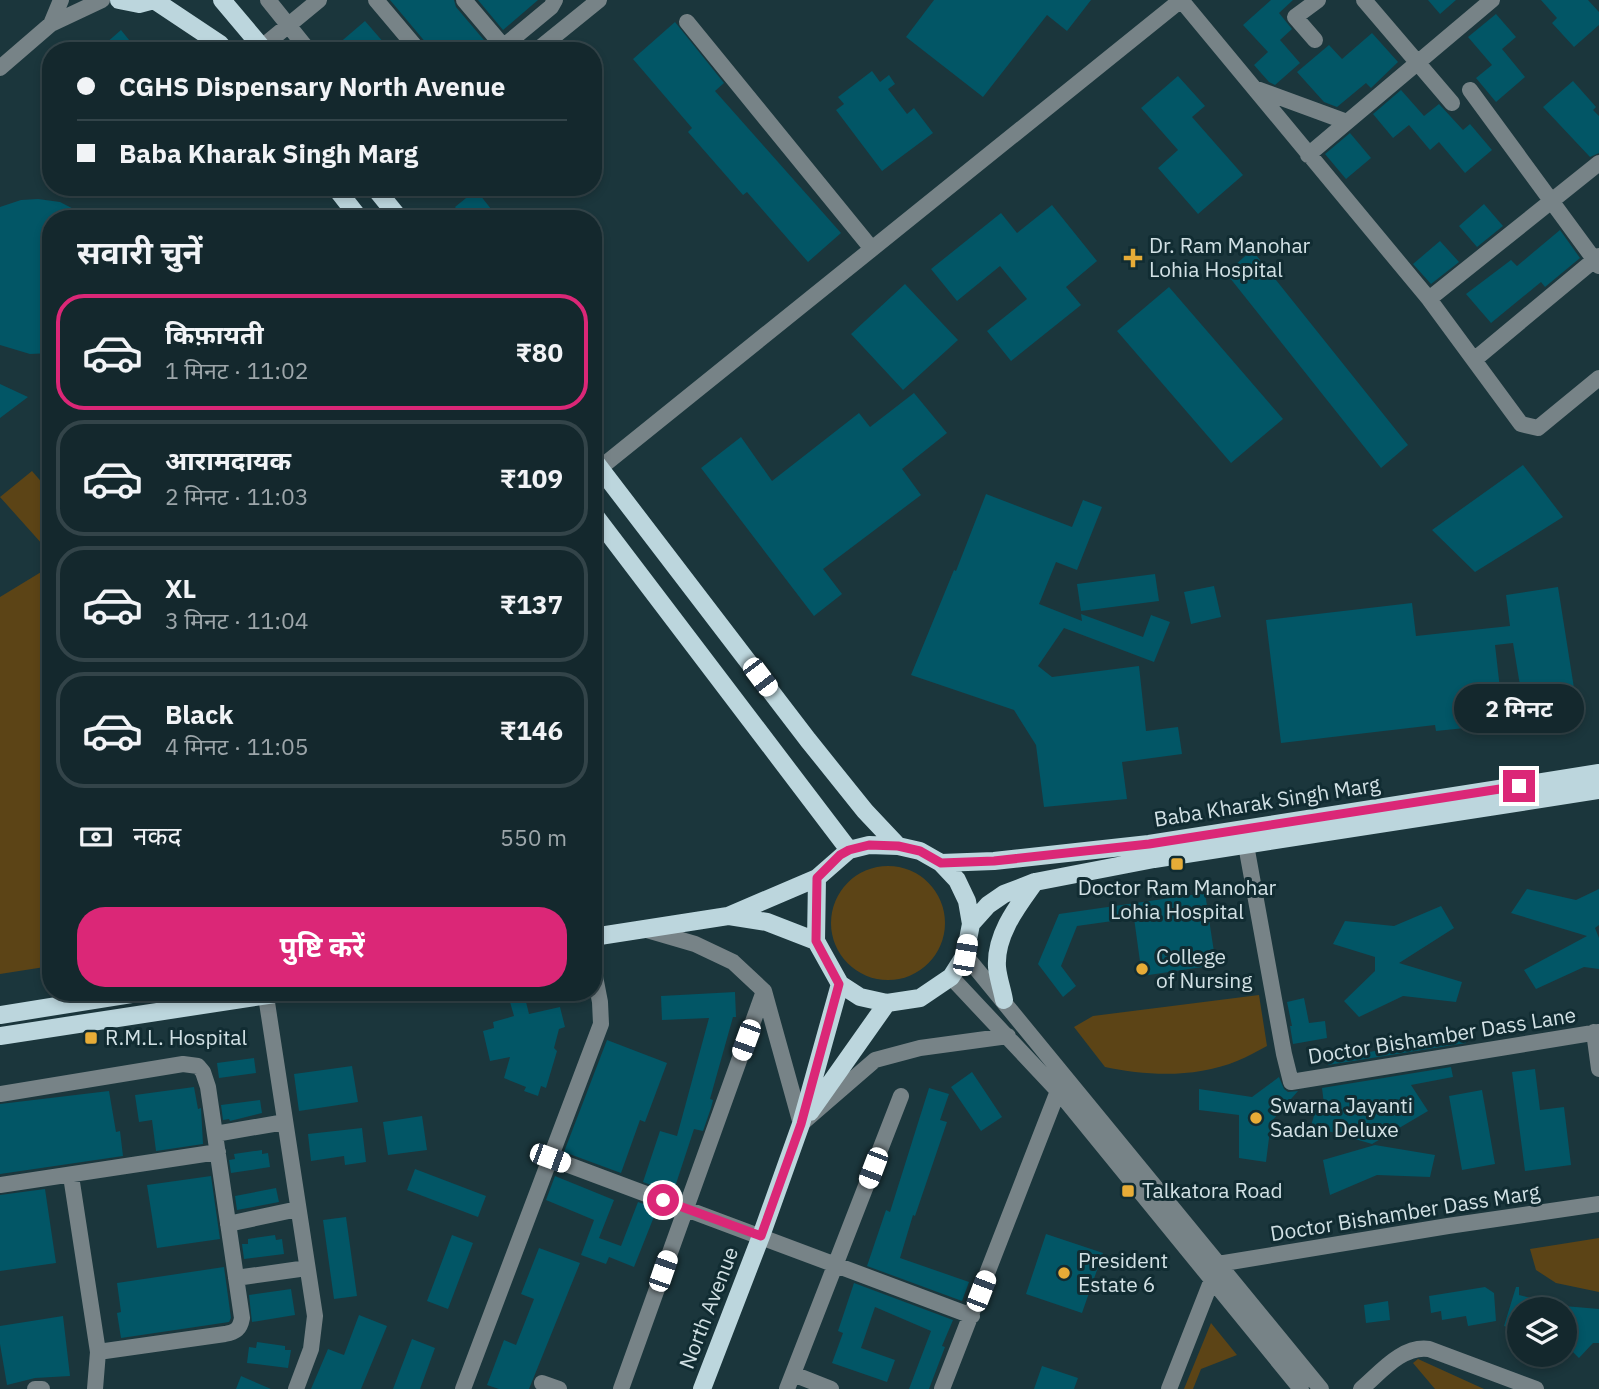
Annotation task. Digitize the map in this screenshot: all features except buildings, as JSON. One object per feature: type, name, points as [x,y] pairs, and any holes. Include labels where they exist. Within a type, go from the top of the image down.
[{"type":"main road","points":[[119,0],[139,4],[154,0],[216,42]]},
{"type":"main road","points":[[222,0],[257,42]]},
{"type":"main road","points":[[342,196],[353,210]]},
{"type":"main road","points":[[381,196],[393,210]]},
{"type":"main road","points":[[602,471],[808,740],[865,811],[898,846]]},
{"type":"main road","points":[[602,525],[849,850]]},
{"type":"main road","points":[[602,539],[615,542]]},
{"type":"main road","name":"Baba Kharak Singh Marg","points":[[941,863],[994,861],[1149,844],[1599,773]]},
{"type":"main road","name":"Baba Kharak Singh Marg","points":[[971,924],[988,905],[1004,894],[1035,882],[1154,859],[1599,790]]},
{"type":"main road","points":[[602,936],[728,916],[817,878],[849,850],[869,845],[898,846],[920,851],[941,863],[957,880],[967,901],[971,924],[965,955],[951,977],[920,998],[887,1003],[860,997],[839,984],[816,941],[817,878]]},
{"type":"main road","points":[[1004,1000],[997,968],[1000,939],[1035,882]]},
{"type":"main road","points":[[728,916],[768,922],[816,941]]},
{"type":"main road","name":"North Avenue","points":[[702,1389],[801,1124],[839,984]]},
{"type":"main road","points":[[0,1015],[88,1001]]},
{"type":"main road","points":[[0,1036],[233,1001]]},
{"type":"main road","name":"North Avenue","points":[[801,1124],[887,1003]]},
{"type":"street","points":[[51,24],[61,0]]},
{"type":"street","points":[[0,68],[51,24],[102,0]]},
{"type":"street","points":[[268,0],[301,42]]},
{"type":"street","points":[[271,42],[319,0]]},
{"type":"street","points":[[376,0],[411,42]]},
{"type":"street","points":[[464,0],[496,42]]},
{"type":"street","points":[[508,42],[551,7],[555,0]]},
{"type":"street","points":[[547,42],[599,0]]},
{"type":"street","points":[[602,460],[872,249],[1181,0],[1429,299],[1521,424],[1538,428],[1599,378]]},
{"type":"street","points":[[1315,40],[1295,17],[1318,0]]},
{"type":"street","points":[[1364,0],[1452,103]]},
{"type":"street","points":[[1308,155],[1492,0]]},
{"type":"street","points":[[687,22],[872,249]]},
{"type":"street","points":[[1252,87],[1347,122]]},
{"type":"street","points":[[1470,90],[1597,260],[1474,360]]},
{"type":"street","points":[[1429,299],[1599,163]]},
{"type":"street","name":"Doctor Bishamber Dass Lane","points":[[1246,845],[1291,1082],[1596,1032]]},
{"type":"street","points":[[647,930],[695,944],[733,961],[764,991],[801,1124],[875,1060],[920,1048],[1009,1036]]},
{"type":"street","points":[[965,955],[1004,1000],[1215,1272],[1301,1389]]},
{"type":"street","points":[[951,977],[1009,1036],[1321,1389]]},
{"type":"street","points":[[621,1389],[764,991]]},
{"type":"street","points":[[267,1001],[315,1316],[311,1349],[296,1389]]},
{"type":"street","points":[[463,1389],[601,1024],[600,1001]]},
{"type":"street","points":[[1596,1032],[1599,1069]]},
{"type":"street","points":[[0,1094],[79,1079],[192,1063],[198,1066],[206,1080],[242,1318],[240,1326],[235,1332],[98,1352]]},
{"type":"street","points":[[942,1389],[1058,1091]]},
{"type":"street","points":[[831,1389],[790,1382],[901,1096]]},
{"type":"street","points":[[215,1134],[285,1122]]},
{"type":"street","points":[[0,1185],[218,1152]]},
{"type":"street","points":[[550,1158],[972,1316]]},
{"type":"street","points":[[71,1176],[98,1352],[95,1389]]},
{"type":"street","name":"Doctor Bishamber Dass Marg","points":[[1215,1272],[1435,1228],[1599,1204]]},
{"type":"street","points":[[228,1224],[298,1209]]},
{"type":"street","points":[[236,1278],[307,1268]]},
{"type":"street","points":[[1169,1389],[1215,1272]]},
{"type":"street","points":[[1361,1389],[1405,1352],[1418,1347],[1536,1389]]},
{"type":"street","points":[[542,1383],[559,1389]]},
{"type":"street","points":[[35,1389],[42,1389]]},
{"type":"shaded area","points":[[32,471],[42,483],[42,544],[0,497]]},
{"type":"shaded area","points":[[42,571],[42,967],[0,974],[0,597]]},
{"type":"shaded area","points":[[888,866],[910,870],[928,883],[941,901],[945,923],[941,945],[928,963],[910,976],[888,980],[866,976],[848,963],[835,945],[831,923],[835,901],[848,883],[866,870]]},
{"type":"shaded area","points":[[1259,995],[1267,1046],[1221,1067],[1188,1073],[1154,1074],[1105,1067],[1074,1027],[1093,1016]]},
{"type":"shaded area","points":[[1599,1238],[1599,1292],[1556,1283],[1536,1270],[1530,1249]]},
{"type":"shaded area","points":[[1211,1323],[1237,1355],[1201,1369],[1193,1389],[1184,1389]]},
{"type":"shaded area","points":[[1418,1359],[1484,1389],[1435,1389],[1413,1363]]},
{"type":"place","name":"Dr. Ram Manohar Lohia Hospital","points":[[1133,258]]},
{"type":"place","name":"Doctor Ram Manohar Lohia Hospital","points":[[1177,864]]},
{"type":"place","name":"College of Nursing","points":[[1142,969]]},
{"type":"place","name":"R.M.L. Hospital","points":[[91,1038]]},
{"type":"place","name":"Swarna Jayanti Sadan Deluxe","points":[[1256,1118]]},
{"type":"place","name":"Talkatora Road","points":[[1128,1191]]},
{"type":"place","name":"President Estate 6","points":[[1064,1273]]},
{"type":"route","points":[[663,1200],[761,1236],[801,1124],[839,984],[816,941],[817,878],[840,855],[849,850],[869,845],[898,846],[920,851],[941,863],[994,861],[1149,844],[1519,786]]}]
